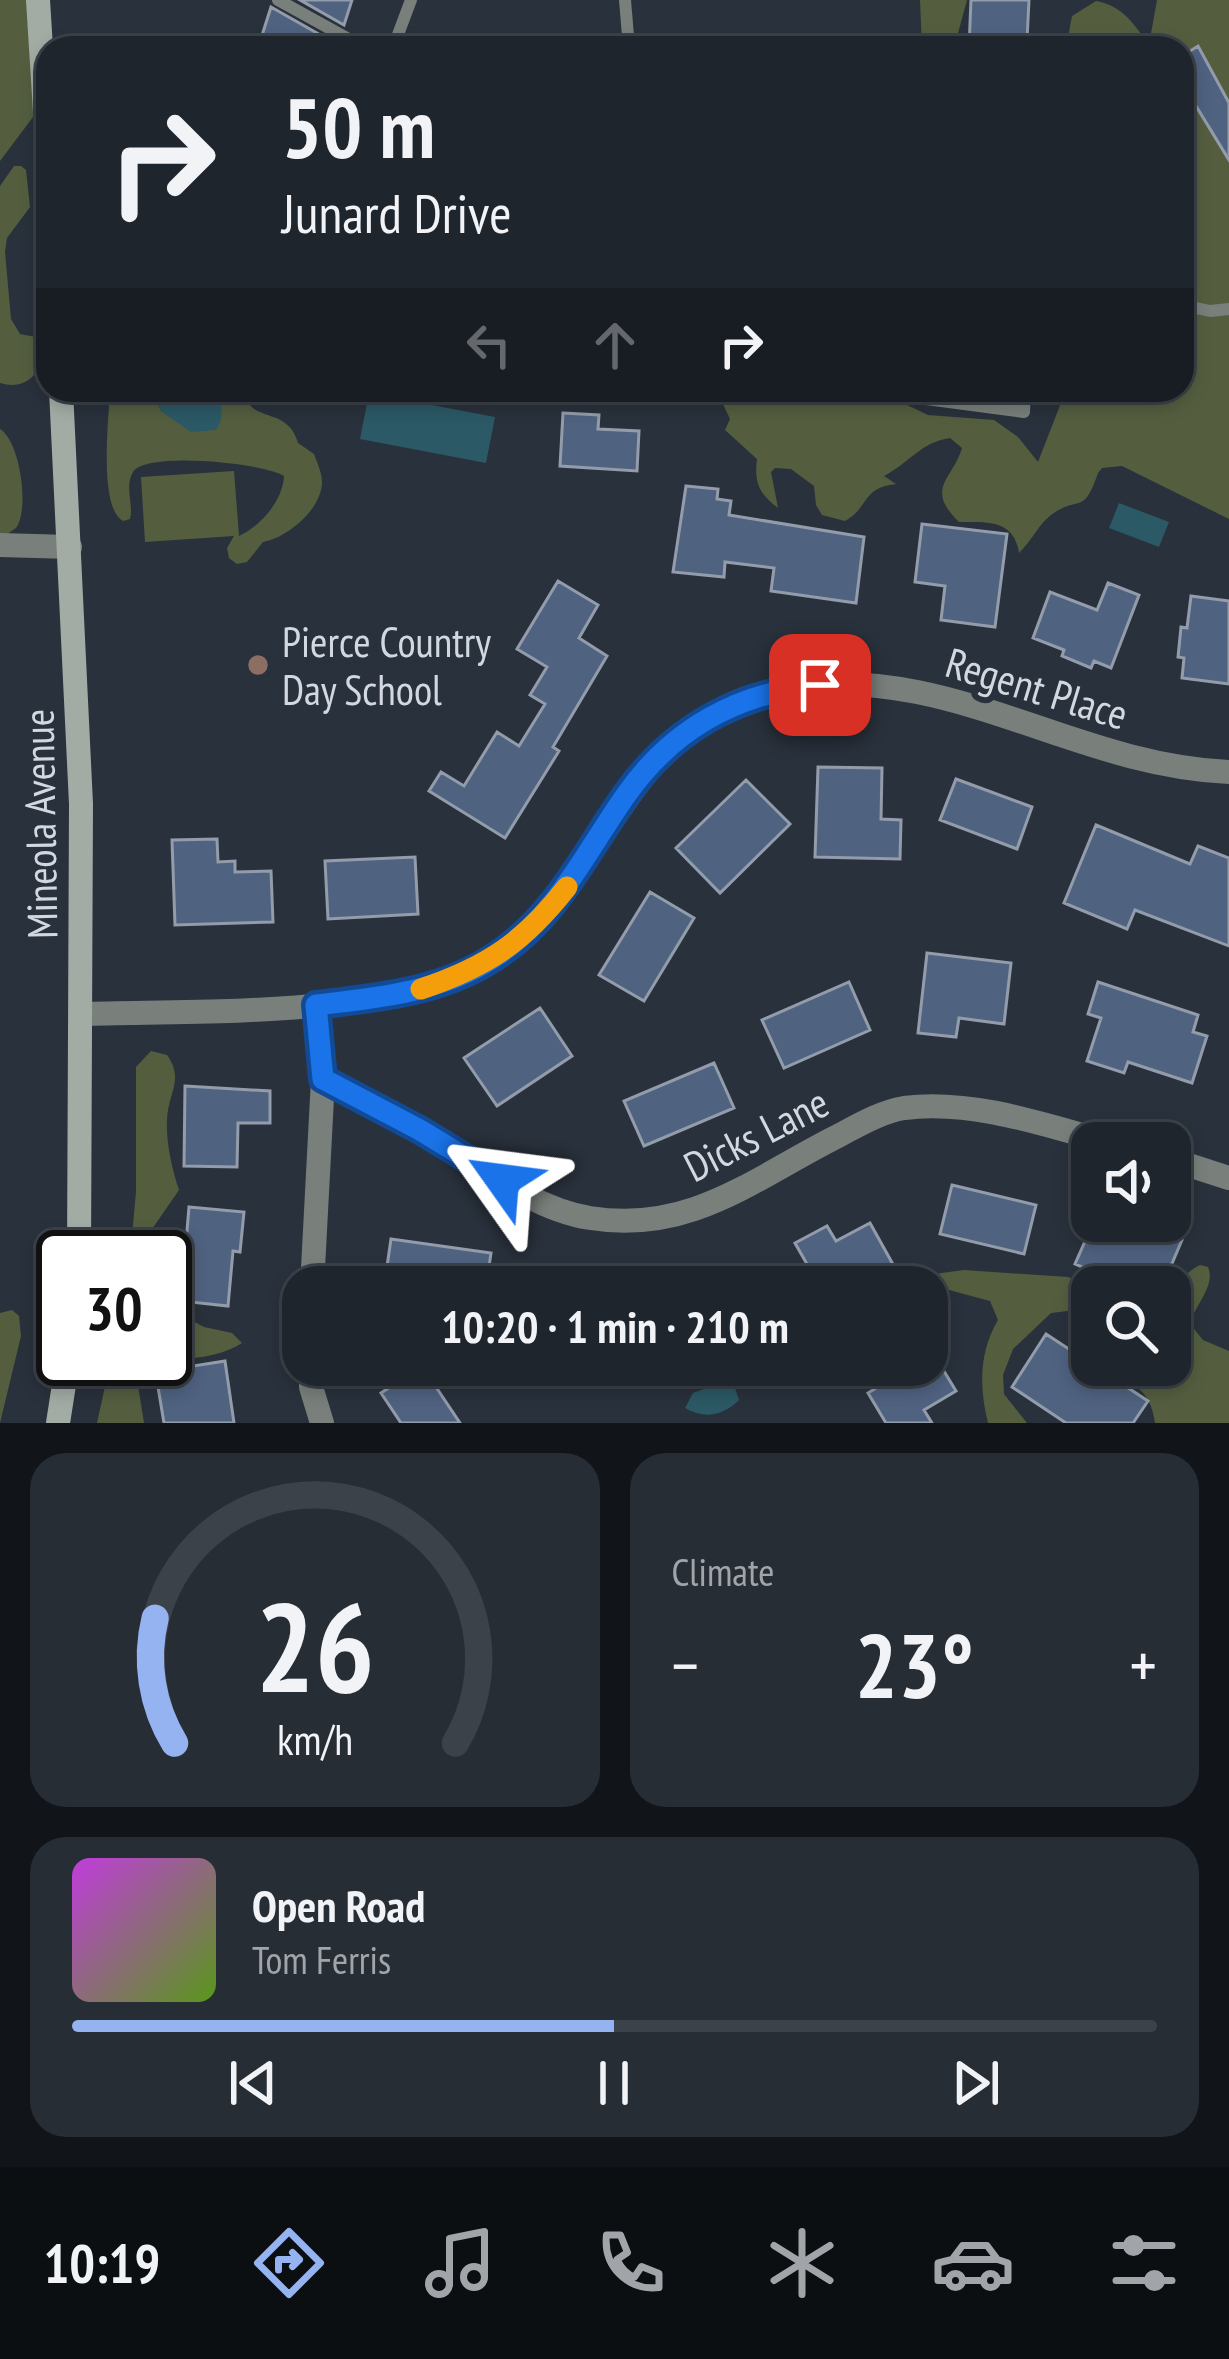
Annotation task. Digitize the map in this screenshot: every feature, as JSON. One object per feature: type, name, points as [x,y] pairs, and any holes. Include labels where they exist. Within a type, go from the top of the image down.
[{"type":"main road","points":[[38,0],[40,36]]},
{"type":"main road","name":"Mineola Avenue","points":[[62,402],[81,804],[79,1230]]},
{"type":"main road","points":[[58,1423],[64,1386]]},
{"type":"street","points":[[0,545],[70,547]]},
{"type":"street","name":"Regent Place","points":[[82,1015],[316,1005],[416,991],[469,973],[529,932],[566,890],[628,792],[669,746],[730,706],[784,688],[869,685],[950,696],[1111,754],[1196,771],[1229,772]]},
{"type":"street","points":[[313,1266],[323,1079],[316,1005]]},
{"type":"street","name":"Dicks Lane","points":[[323,1079],[420,1130],[542,1204],[586,1218],[628,1222],[692,1213],[723,1201],[783,1164],[898,1109],[964,1109],[1071,1134]]},
{"type":"street","points":[[1191,1166],[1229,1178]]},
{"type":"street","points":[[311,1386],[322,1423]]},
{"type":"lane","points":[[278,0],[343,36]]},
{"type":"lane","points":[[398,36],[411,0]]},
{"type":"lane","points":[[625,0],[628,36]]},
{"type":"lane","points":[[1194,308],[1229,309]]},
{"type":"lane","points":[[949,402],[1024,412],[1024,402]]},
{"type":"green space","points":[[0,0],[38,0],[36,113],[0,161]]},
{"type":"green space","points":[[920,0],[967,0],[957,36],[922,36]]},
{"type":"green space","points":[[1157,0],[1229,0],[1229,519],[1122,466],[1102,468],[1084,500],[1051,515],[1019,553],[1005,528],[959,522],[943,500],[944,484],[962,448],[950,438],[923,448],[884,476],[896,484],[871,494],[845,521],[822,515],[814,486],[791,469],[775,468],[771,472],[778,508],[759,487],[757,459],[725,430],[730,419],[723,402],[901,402],[928,415],[994,420],[1018,437],[1038,462],[1061,402],[1194,402],[1194,36],[1151,36]]},
{"type":"green space","points":[[1096,1],[1133,23],[1142,36],[1068,36],[1072,16]]},
{"type":"green space","points":[[14,166],[26,170],[30,207],[7,238],[5,252],[11,319],[20,334],[36,337],[36,371],[25,382],[10,385],[0,383],[0,186]]},
{"type":"green space","points":[[109,402],[157,402],[162,412],[248,402],[286,423],[298,443],[314,454],[320,492],[310,512],[292,528],[263,542],[247,562],[237,564],[229,558],[227,548],[234,536],[145,542],[141,477],[234,471],[239,536],[269,511],[284,476],[206,461],[142,466],[130,478],[130,519],[123,521],[110,499]]},
{"type":"green space","points":[[0,429],[18,461],[22,506],[16,528],[0,539]]},
{"type":"green space","points":[[151,1051],[167,1055],[175,1072],[167,1129],[179,1190],[151,1230],[132,1230],[136,1067]]},
{"type":"green space","points":[[1200,1265],[1208,1267],[1210,1274],[1191,1322],[1191,1271]]},
{"type":"green space","points":[[948,1272],[1071,1278],[1071,1311],[1051,1313],[1013,1349],[1003,1375],[1004,1394],[1027,1423],[988,1423],[982,1370],[998,1320],[990,1301],[948,1290]]},
{"type":"green space","points":[[12,1310],[19,1316],[21,1336],[0,1423],[0,1313]]},
{"type":"green space","points":[[192,1321],[232,1333],[242,1343],[224,1352],[192,1357]]},
{"type":"green space","points":[[1191,1325],[1203,1340],[1229,1351],[1229,1423],[1155,1423],[1149,1401],[1138,1388],[1191,1386]]},
{"type":"green space","points":[[105,1386],[138,1386],[144,1423],[97,1423]]},
{"type":"water","points":[[157,402],[220,402],[222,410],[216,430],[191,432],[162,412]]},
{"type":"water","points":[[367,402],[416,402],[495,417],[486,463],[360,439]]},
{"type":"water","points":[[1119,503],[1169,522],[1159,547],[1109,528]]},
{"type":"water","points":[[712,1386],[735,1388],[739,1400],[714,1414],[700,1414],[685,1408],[693,1393]]},
{"type":"building","points":[[300,0],[352,0],[344,25]]},
{"type":"building","points":[[971,0],[1029,0],[1027,36],[970,36]]},
{"type":"building","points":[[271,7],[322,36],[262,36]]},
{"type":"building","points":[[1198,46],[1229,103],[1229,160],[1194,103],[1194,48]]},
{"type":"building","points":[[563,413],[599,415],[598,429],[639,431],[637,471],[560,466]]},
{"type":"building","points":[[686,486],[718,489],[717,499],[731,501],[729,515],[864,537],[856,603],[771,591],[774,568],[725,562],[724,577],[673,572]]},
{"type":"building","points":[[922,524],[1007,534],[995,627],[941,620],[945,586],[915,582]]},
{"type":"building","points":[[558,581],[598,605],[579,638],[607,656],[553,747],[559,751],[505,838],[429,791],[441,772],[464,786],[497,732],[519,746],[545,704],[530,695],[547,667],[517,649]]},
{"type":"building","points":[[1108,583],[1139,595],[1111,668],[1094,661],[1091,668],[1033,638],[1050,592],[1097,610]]},
{"type":"building","points":[[1191,596],[1229,601],[1229,684],[1182,678],[1181,627],[1187,628]]},
{"type":"building","points":[[818,767],[882,768],[881,819],[901,820],[900,859],[815,857]]},
{"type":"building","points":[[956,779],[1032,807],[1017,849],[940,820]]},
{"type":"building","points":[[746,780],[790,824],[720,893],[676,848]]},
{"type":"building","points":[[1096,825],[1190,864],[1198,846],[1229,858],[1229,946],[1135,910],[1127,929],[1064,903]]},
{"type":"building","points":[[217,839],[218,862],[235,861],[235,872],[271,871],[273,922],[175,925],[172,840]]},
{"type":"building","points":[[415,857],[418,914],[328,919],[325,861]]},
{"type":"building","points":[[650,892],[694,918],[644,1001],[599,975]]},
{"type":"building","points":[[927,953],[1011,963],[1004,1024],[959,1018],[956,1037],[918,1033]]},
{"type":"building","points":[[849,982],[870,1030],[784,1068],[762,1020]]},
{"type":"building","points":[[1098,982],[1198,1015],[1193,1032],[1207,1036],[1192,1083],[1128,1062],[1124,1073],[1087,1061],[1101,1018],[1088,1014]]},
{"type":"building","points":[[540,1008],[572,1056],[497,1106],[464,1058]]},
{"type":"building","points":[[714,1063],[734,1108],[644,1146],[624,1101]]},
{"type":"building","points":[[185,1086],[270,1091],[270,1123],[238,1123],[237,1167],[184,1166]]},
{"type":"building","points":[[952,1185],[1036,1205],[1024,1254],[940,1234]]},
{"type":"building","points":[[189,1207],[244,1212],[240,1252],[233,1251],[228,1306],[192,1302],[192,1230],[187,1230]]},
{"type":"building","points":[[870,1223],[894,1266],[808,1266],[795,1243],[827,1226],[836,1241]]},
{"type":"building","points":[[391,1239],[491,1253],[489,1266],[387,1266]]},
{"type":"building","points":[[1085,1242],[1181,1242],[1171,1266],[1075,1264]]},
{"type":"building","points":[[1046,1334],[1071,1350],[1071,1386],[1125,1386],[1148,1401],[1133,1423],[1066,1423],[1012,1387]]},
{"type":"building","points":[[225,1361],[234,1423],[164,1423],[158,1387],[192,1386],[192,1366]]},
{"type":"building","points":[[948,1378],[956,1391],[924,1410],[932,1423],[886,1423],[868,1393],[880,1386],[948,1386]]},
{"type":"building","points":[[392,1386],[435,1386],[460,1423],[401,1423],[381,1393]]},
{"type":"slow traffic","points":[[421,989],[469,973],[496,957],[529,932],[567,887]]},
{"type":"place","name":"Pierce Country Day School","points":[[258,665]]},
{"type":"route","points":[[502,1180],[323,1079],[316,1005],[416,991],[469,973],[496,957],[529,932],[566,890],[628,792],[669,746],[702,721],[756,695],[820,685]]}]
